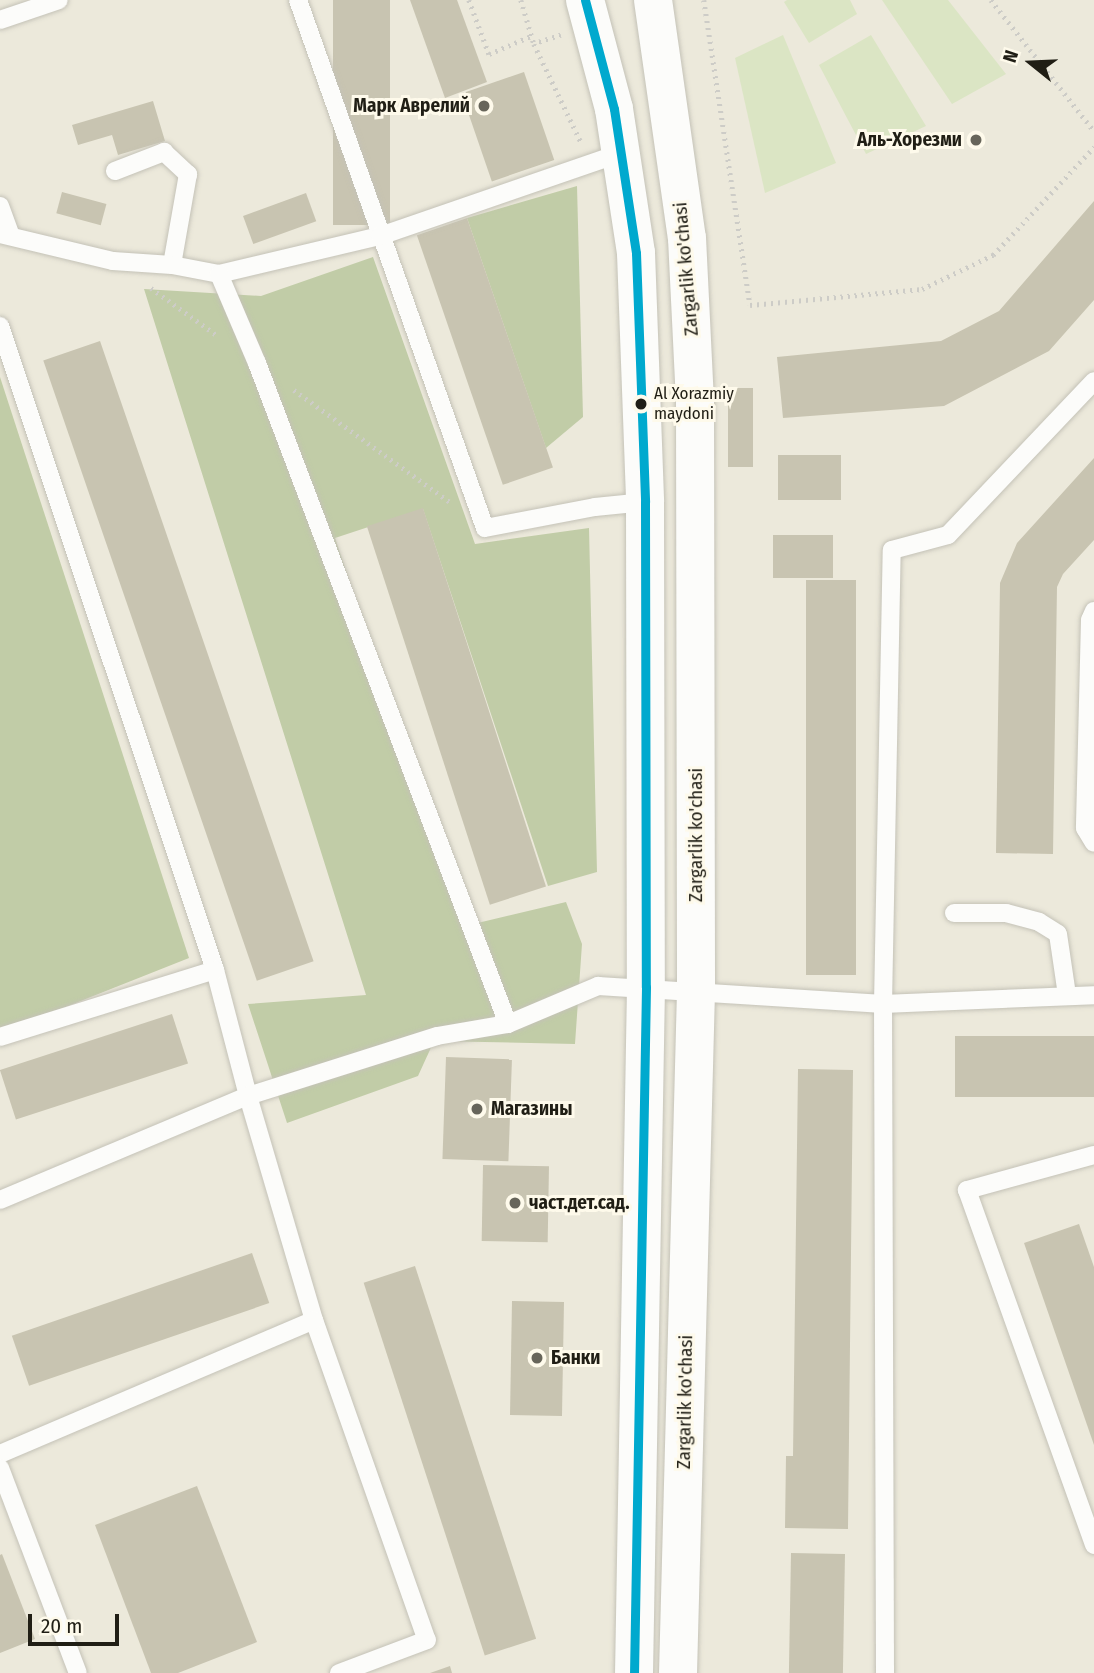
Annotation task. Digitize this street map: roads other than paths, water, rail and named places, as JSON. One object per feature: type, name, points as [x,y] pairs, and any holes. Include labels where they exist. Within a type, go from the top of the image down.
[{"type":"main road","points":[[585,0],[614,109],[636,253],[645,502],[646,987],[634,1673]]},
{"type":"main road","name":"Zargarlik ko'chasi","points":[[653,0],[687,238],[693,365],[696,992],[678,1673]]},
{"type":"lane","points":[[0,20],[59,0]]},
{"type":"lane","points":[[298,0],[485,528],[595,506],[645,502]]},
{"type":"lane","points":[[115,171],[164,152],[188,174],[172,265]]},
{"type":"lane","points":[[0,206],[5,235],[113,261],[172,265],[219,274],[380,236],[621,153]]},
{"type":"lane","points":[[219,274],[257,363],[508,1024]]},
{"type":"lane","points":[[0,326],[106,635],[215,970],[248,1097],[314,1320],[427,1640],[339,1673]]},
{"type":"lane","points":[[886,1673],[883,1004],[892,550],[948,535],[1094,381]]},
{"type":"lane","points":[[1094,611],[1090,620],[1085,828],[1094,844]]},
{"type":"lane","points":[[954,913],[1006,912],[1039,922],[1058,934],[1067,995]]},
{"type":"lane","points":[[0,1037],[215,970]]},
{"type":"lane","points":[[0,1200],[248,1097],[437,1036],[508,1024],[598,986],[883,1004],[1094,995]]},
{"type":"lane","points":[[1094,1155],[967,1190],[1094,1545]]},
{"type":"lane","points":[[0,1454],[314,1320]]},
{"type":"lane","points":[[0,1468],[78,1673]]},
{"type":"place","name":"Марк Аврелий","points":[[484,106]]},
{"type":"place","name":"Аль-Хорезми","points":[[976,140]]},
{"type":"place","name":"Al Xorazmiy maydoni","points":[[641,404]]},
{"type":"place","name":"Магазины","points":[[477,1109]]},
{"type":"place","name":"част.дет.сад.","points":[[515,1203]]},
{"type":"place","name":"Банки","points":[[537,1358]]}]
